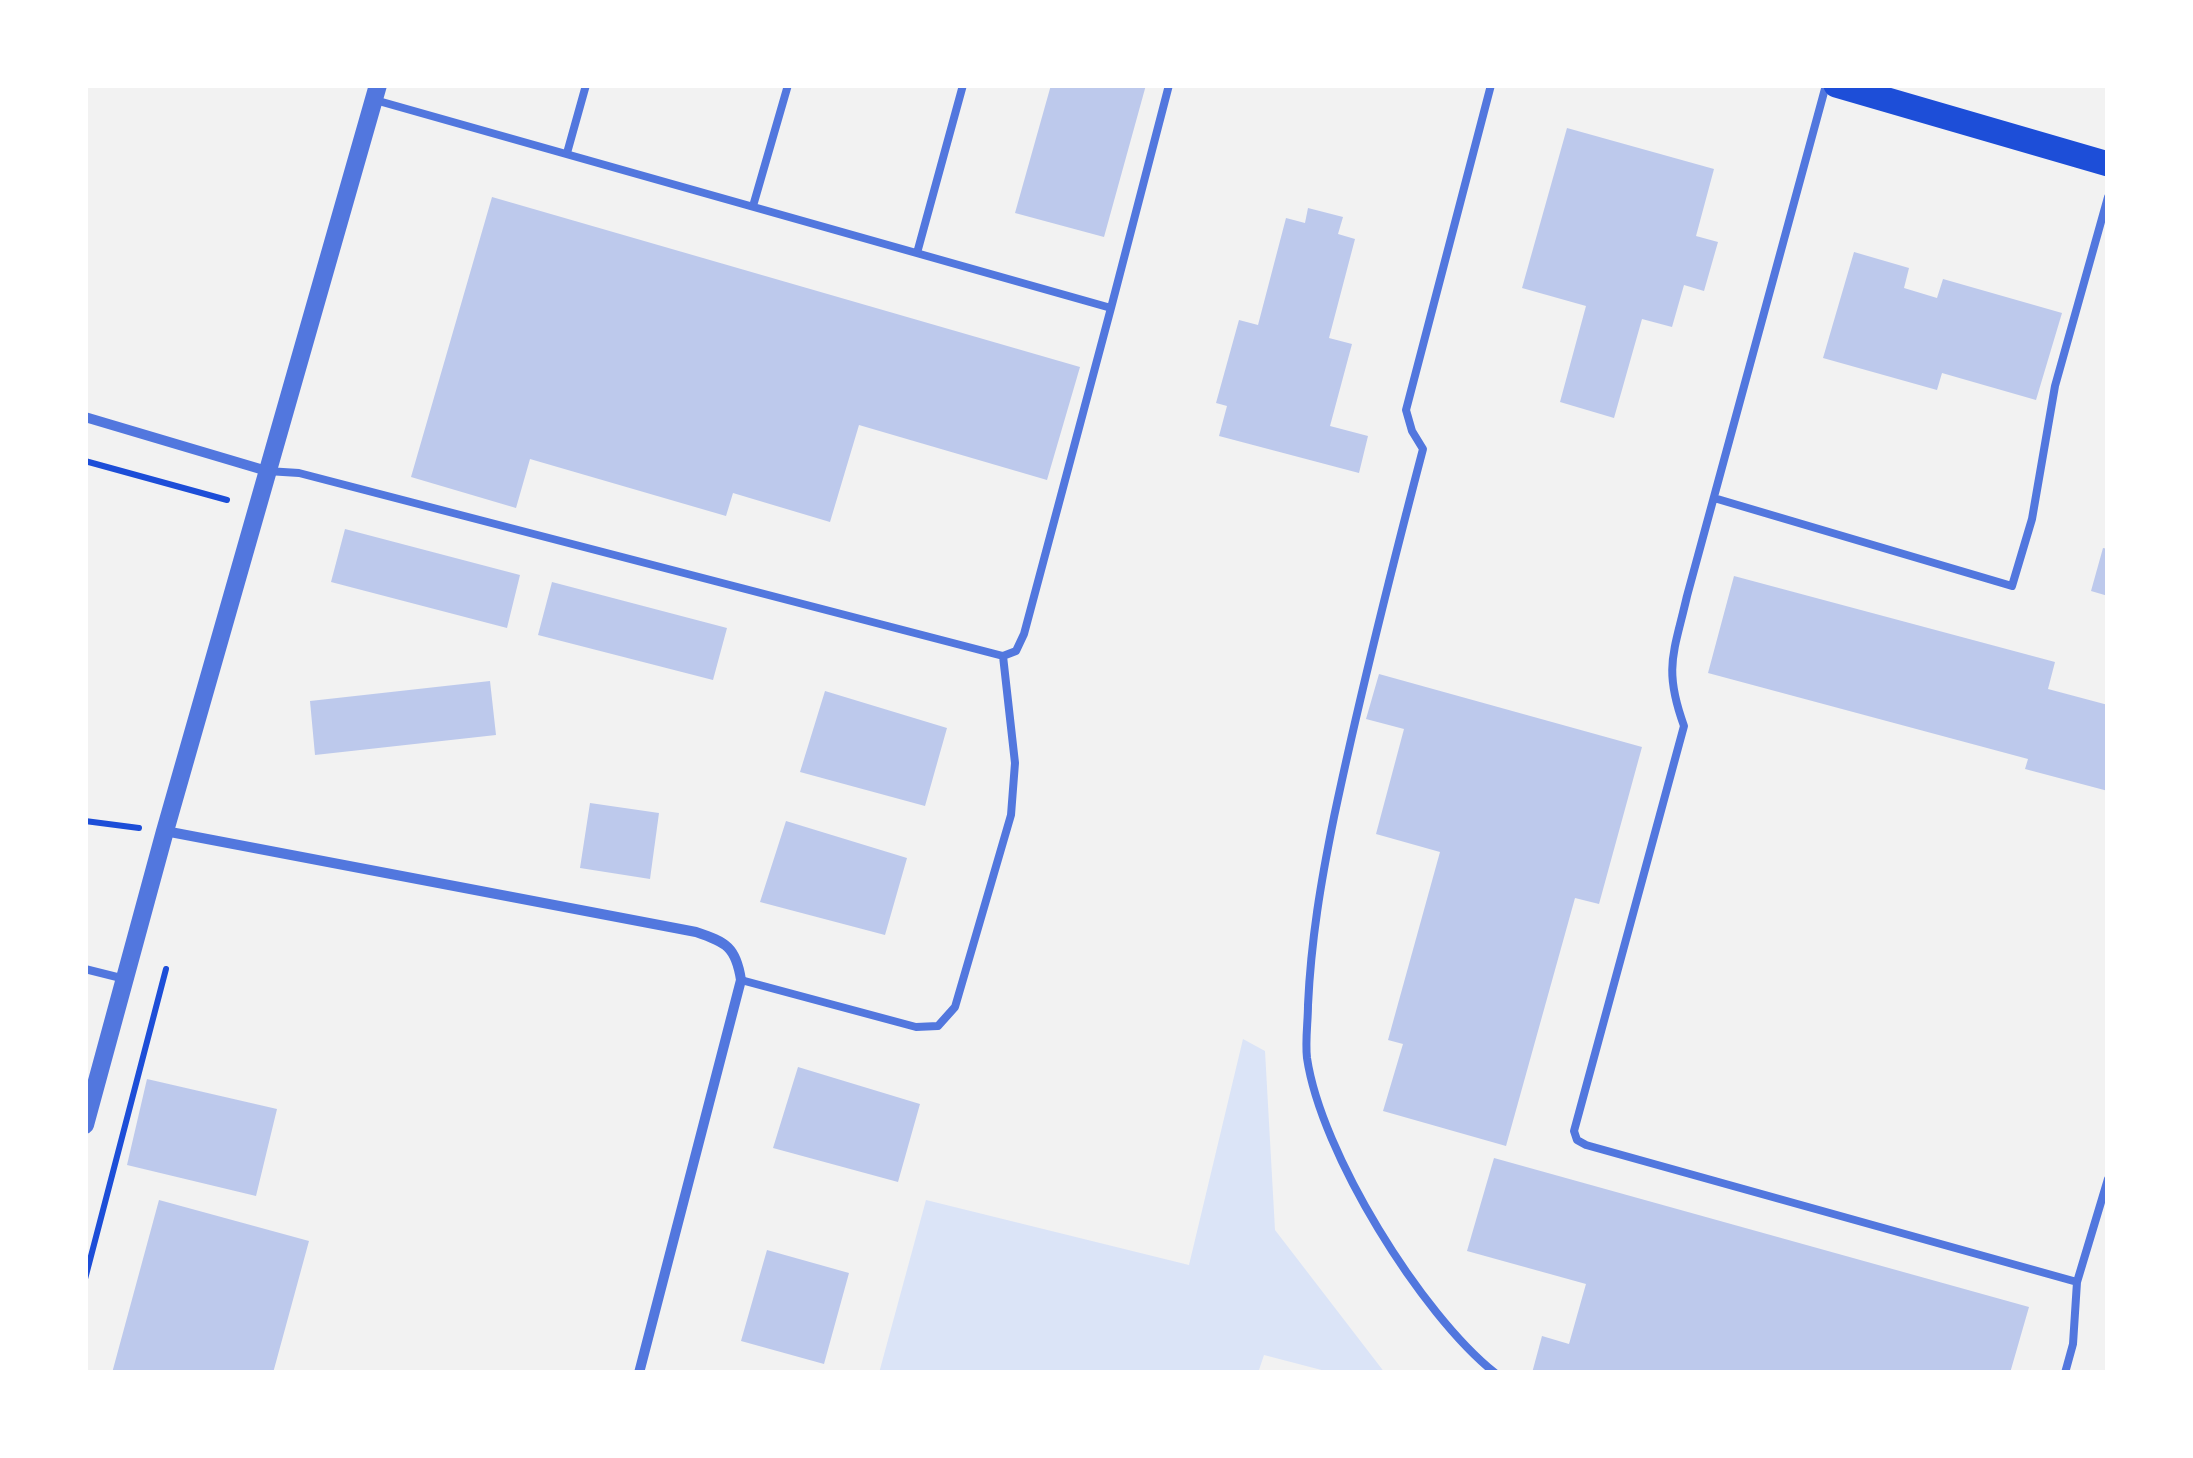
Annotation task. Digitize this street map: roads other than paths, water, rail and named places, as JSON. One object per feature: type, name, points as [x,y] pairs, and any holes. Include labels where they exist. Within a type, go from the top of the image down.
[{"type":"main road","points":[[1836,85],[2108,164]]},
{"type":"street","points":[[85,1125],[376,92]]},
{"type":"street","points":[[85,418],[267,471]]},
{"type":"street","points":[[165,832],[696,932],[722,941],[738,958],[741,980],[638,1373]]},
{"type":"lane","points":[[567,153],[586,85]]},
{"type":"lane","points":[[754,206],[788,85]]},
{"type":"lane","points":[[917,252],[963,85]]},
{"type":"lane","points":[[267,471],[299,473],[1003,656],[1016,650],[1024,634],[1170,85]]},
{"type":"lane","points":[[1491,85],[1406,410],[1412,431],[1423,448],[1359,700],[1315,907],[1307,1057],[1326,1122],[1388,1242],[1428,1300],[1495,1373]]},
{"type":"lane","points":[[1826,85],[1670,671],[1672,692],[1684,726],[1574,1131],[1577,1140],[2077,1282]]},
{"type":"lane","points":[[376,92],[567,153],[1111,308]]},
{"type":"lane","points":[[1714,498],[2012,586],[2032,518],[2055,386],[2108,197]]},
{"type":"lane","points":[[741,980],[916,1027],[938,1026],[956,1007],[1011,816],[1015,763],[1003,656]]},
{"type":"lane","points":[[85,969],[125,979]]},
{"type":"lane","points":[[2065,1373],[2073,1344],[2077,1282],[2108,1180]]}]
